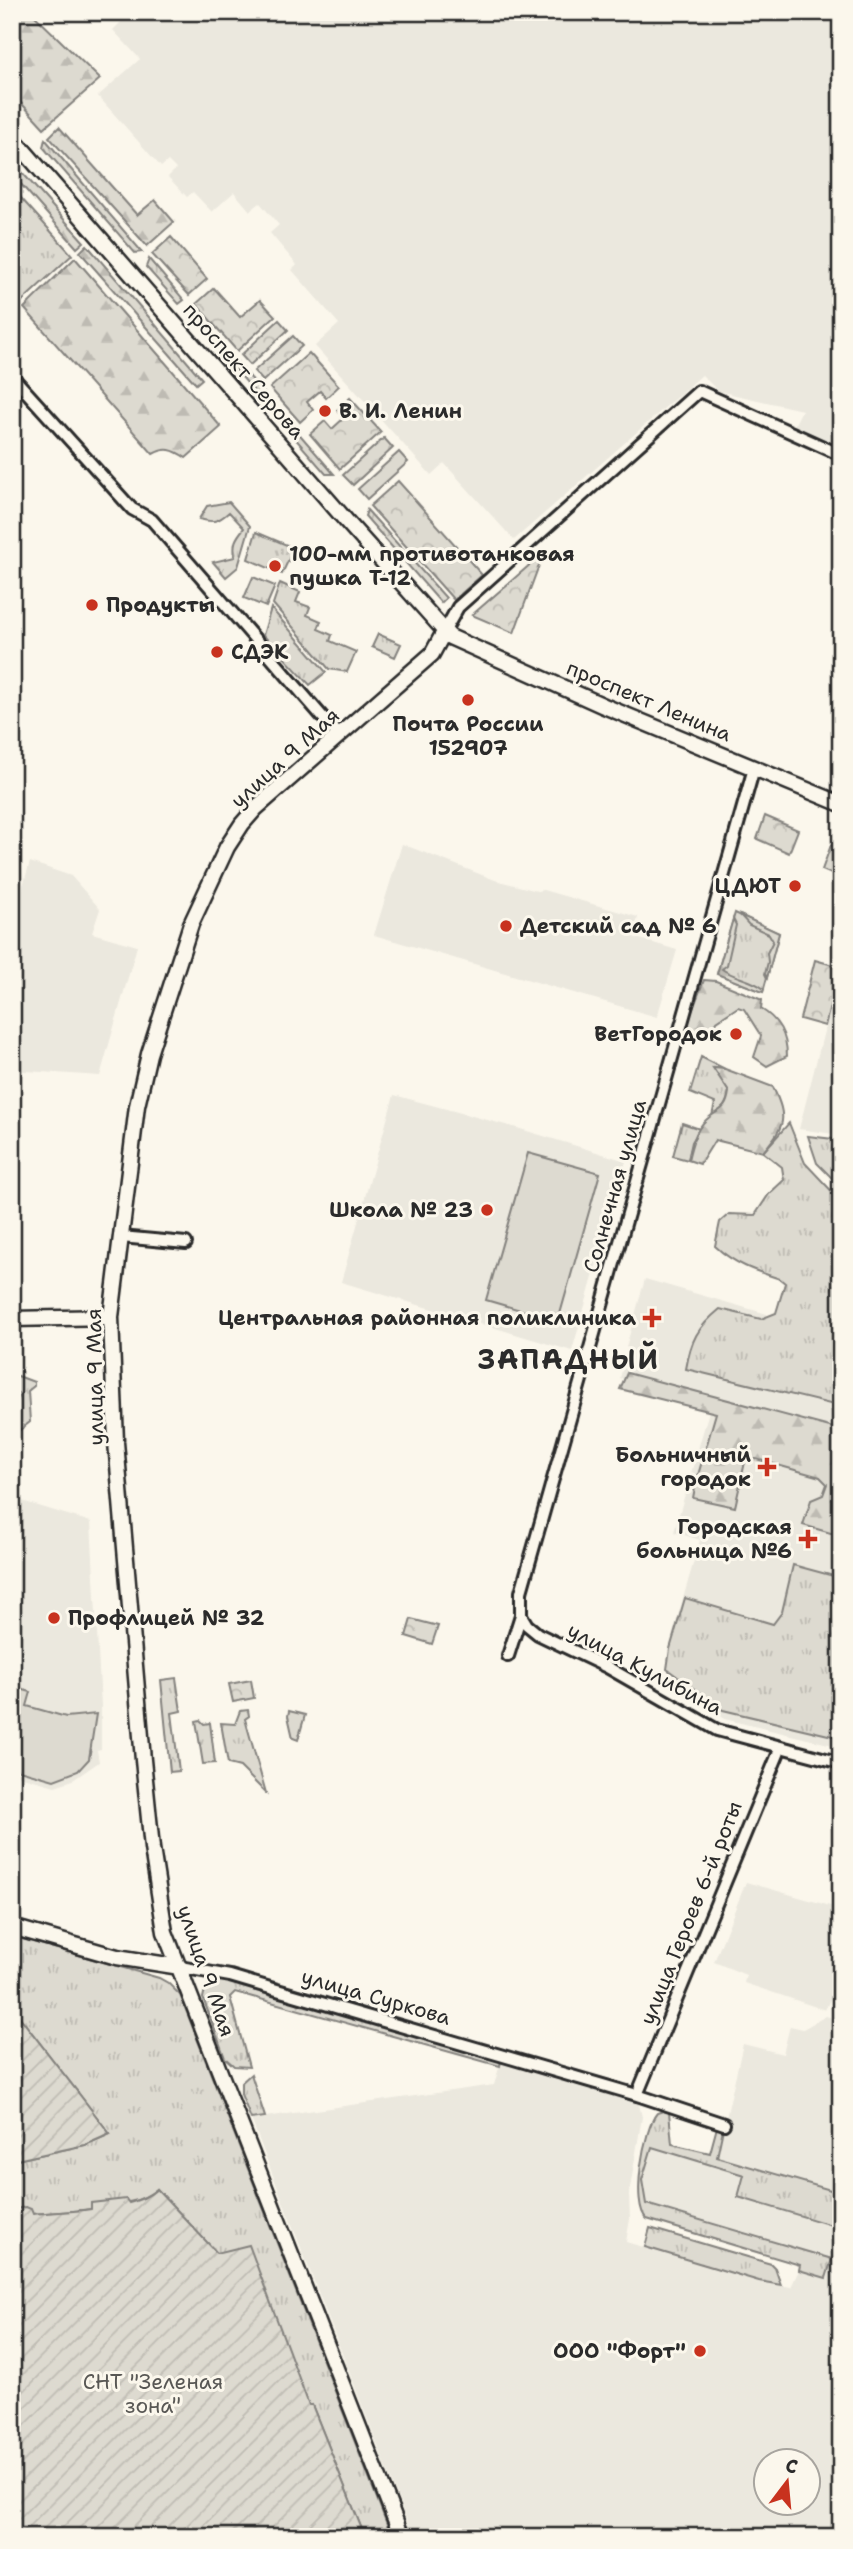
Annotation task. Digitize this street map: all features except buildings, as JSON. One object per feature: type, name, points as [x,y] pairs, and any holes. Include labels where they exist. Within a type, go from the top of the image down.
[{"type":"main road","name":"проспект Серова","points":[[12,137],[444,632]]},
{"type":"main road","name":"улица 9 Мая","points":[[402,2537],[166,1932],[150,1834],[112,1376],[111,1317],[137,1105],[144,1071],[176,964],[221,858],[242,824],[256,808],[432,654],[444,632]]},
{"type":"main road","name":"проспект Ленина","points":[[444,632],[459,643],[604,706],[841,804]]},
{"type":"main road","points":[[12,1319],[111,1317]]},
{"type":"main road","name":"улица Суркова","points":[[12,1927],[117,1957],[180,1967]]},
{"type":"street","points":[[12,376],[132,509],[152,520],[339,736]]},
{"type":"street","name":"улица 9 Мая","points":[[444,632],[458,607],[699,391],[841,455]]},
{"type":"street","name":"Солнечная улица","points":[[508,1656],[521,1615],[521,1592],[754,768]]},
{"type":"street","points":[[121,1237],[186,1243]]},
{"type":"street","name":"улица Кулибина","points":[[521,1615],[527,1625],[538,1634],[651,1690],[717,1730],[841,1763]]},
{"type":"street","name":"улица Героев 6-й роты","points":[[638,2095],[781,1747]]},
{"type":"street","name":"улица Суркова","points":[[180,1967],[230,1976],[638,2095],[724,2124]]},
{"type":"shaded area","points":[[131,12],[841,12],[841,451],[793,428],[802,410],[718,391],[702,375],[514,540],[444,463],[431,475],[315,346],[339,324],[292,270],[297,265],[270,233],[279,225],[260,203],[250,211],[234,192],[212,212],[193,192],[187,197],[168,177],[176,169],[168,161],[161,167],[98,96],[140,59],[113,30]]},
{"type":"shaded area","name":"Детский сад № 6","points":[[402,844],[495,880],[537,891],[543,890],[638,917],[633,937],[677,950],[657,1017],[374,935]]},
{"type":"shaded area","points":[[30,862],[71,876],[100,909],[92,933],[137,946],[100,1076],[12,1070],[12,923]]},
{"type":"shaded area","points":[[841,965],[841,1135],[799,1129]]},
{"type":"shaded area","name":"Школа № 23","points":[[394,1095],[626,1161],[572,1351],[341,1282]]},
{"type":"shaded area","name":"Больничный городок","points":[[645,1279],[767,1314],[753,1381],[841,1402],[841,1747],[724,1719],[683,1672],[685,1661],[669,1647],[700,1540],[674,1532],[712,1401],[620,1378]]},
{"type":"shaded area","name":"Профлицей № 32","points":[[12,1498],[91,1522],[101,1749],[97,1750],[99,1762],[73,1780],[55,1786],[12,1774]]},
{"type":"shaded area","points":[[746,1882],[841,1909],[841,1977],[825,2010],[744,1983],[746,1975],[714,1962]]},
{"type":"shaded area","points":[[826,2016],[841,2021],[841,2193],[717,2157],[743,2044],[783,2054],[790,2026],[803,2029]]},
{"type":"shaded area","points":[[501,2061],[633,2099],[639,2104],[642,2117],[629,2194],[630,2219],[626,2242],[759,2281],[791,2287],[799,2270],[826,2278],[831,2259],[645,2204],[642,2180],[652,2147],[744,2175],[738,2197],[841,2228],[841,2537],[413,2537],[251,2119],[494,2085]]},
{"type":"green space","points":[[12,12],[31,12],[100,79],[44,128],[12,93]]},
{"type":"green space","points":[[59,127],[137,215],[155,200],[174,222],[147,246],[49,137]]},
{"type":"green space","points":[[45,139],[142,252],[135,253],[43,147]]},
{"type":"green space","points":[[12,161],[84,242],[77,248],[12,174]]},
{"type":"green space","points":[[12,188],[72,255],[20,303],[14,296],[17,293],[18,268],[12,265]]},
{"type":"green space","points":[[171,237],[207,279],[189,295],[152,254]]},
{"type":"green space","points":[[87,245],[202,379],[196,384],[80,252]]},
{"type":"green space","points":[[75,258],[221,427],[186,458],[169,450],[153,454],[24,308]]},
{"type":"green space","points":[[149,259],[184,300],[179,304],[146,267]]},
{"type":"green space","points":[[214,288],[240,317],[260,300],[275,316],[237,351],[196,304]]},
{"type":"green space","points":[[279,320],[288,330],[250,365],[241,355]]},
{"type":"green space","points":[[293,336],[302,346],[263,381],[254,371]]},
{"type":"green space","points":[[309,353],[339,386],[326,398],[320,391],[307,402],[313,410],[300,422],[270,388]]},
{"type":"green space","points":[[237,362],[334,474],[326,474],[235,369]]},
{"type":"green space","points":[[350,398],[381,432],[340,469],[310,434],[325,421],[332,429],[344,418],[337,410]]},
{"type":"green space","points":[[384,438],[393,448],[353,485],[343,475]]},
{"type":"green space","points":[[399,452],[408,462],[367,499],[358,489]]},
{"type":"green space","points":[[398,481],[482,575],[454,600],[370,506]]},
{"type":"green space","points":[[229,502],[250,526],[238,567],[226,577],[213,562],[235,557],[235,541],[244,528],[229,512],[215,521],[199,519],[207,506]]},
{"type":"green space","points":[[367,510],[446,598],[441,603],[365,516]]},
{"type":"green space","points":[[256,532],[294,548],[282,574],[248,559]]},
{"type":"green space","points":[[542,557],[514,633],[472,615]]},
{"type":"green space","points":[[253,577],[275,586],[266,607],[244,598]]},
{"type":"green space","points":[[280,583],[300,592],[296,602],[310,607],[307,615],[321,621],[318,629],[332,635],[330,641],[356,652],[347,672],[329,669],[273,604]]},
{"type":"green space","points":[[271,608],[326,672],[310,685],[263,635]]},
{"type":"green space","points":[[378,634],[401,644],[395,657],[372,647]]},
{"type":"green space","points":[[765,816],[798,830],[789,853],[757,839]]},
{"type":"green space","points":[[831,845],[841,849],[841,878],[822,870]]},
{"type":"green space","points":[[735,913],[779,933],[763,992],[717,974]]},
{"type":"green space","points":[[740,915],[779,933],[767,978],[767,953],[773,941],[769,934],[749,925]]},
{"type":"green space","points":[[733,919],[736,925],[727,965],[722,969],[759,986],[764,989],[763,992],[717,974]]},
{"type":"green space","points":[[815,960],[840,967],[825,1026],[800,1019]]},
{"type":"green space","points":[[704,980],[716,981],[762,1000],[761,1009],[777,1023],[783,1035],[787,1056],[767,1066],[754,1057],[761,1036],[744,1009],[738,1007],[717,1021],[710,1037],[689,1035],[686,1027]]},
{"type":"green space","points":[[701,1057],[725,1069],[715,1068],[729,1092],[728,1096],[722,1109],[712,1116],[715,1103],[690,1093]]},
{"type":"green space","points":[[713,1068],[725,1069],[773,1087],[781,1107],[782,1122],[763,1152],[715,1140],[700,1164],[688,1160],[699,1129],[706,1120],[724,1107],[728,1099],[729,1092]]},
{"type":"green space","points":[[682,1123],[700,1129],[692,1142],[688,1160],[673,1156]]},
{"type":"green space","points":[[789,1123],[805,1163],[841,1201],[841,1400],[830,1404],[686,1369],[696,1335],[720,1309],[761,1319],[776,1313],[785,1283],[737,1262],[715,1246],[720,1222],[729,1214],[755,1215],[769,1194],[784,1180],[782,1167],[763,1152]]},
{"type":"green space","points":[[808,1136],[841,1140],[841,1187],[817,1163]]},
{"type":"green space","points":[[528,1153],[600,1173],[558,1321],[486,1300]]},
{"type":"green space","points":[[627,1373],[841,1430],[841,1536],[803,1525],[811,1500],[823,1495],[827,1484],[820,1477],[756,1459],[745,1462],[735,1507],[693,1498],[716,1413],[620,1389]]},
{"type":"green space","points":[[18,1376],[34,1382],[34,1386],[28,1391],[30,1422],[17,1432],[12,1430],[12,1414],[20,1394],[12,1391],[12,1382]]},
{"type":"green space","points":[[793,1565],[841,1578],[841,1738],[723,1710],[667,1669],[685,1598],[773,1624],[782,1612]]},
{"type":"green space","points":[[411,1619],[438,1626],[432,1644],[406,1636]]},
{"type":"green space","points":[[176,1678],[181,1711],[172,1713],[179,1771],[170,1772],[161,1680]]},
{"type":"green space","points":[[251,1680],[254,1698],[233,1702],[229,1684]]},
{"type":"green space","points":[[12,1687],[31,1692],[27,1706],[66,1717],[96,1714],[89,1759],[78,1771],[54,1780],[12,1768]]},
{"type":"green space","points":[[248,1710],[249,1716],[245,1719],[266,1793],[240,1767],[228,1764],[221,1723],[235,1724],[240,1711]]},
{"type":"green space","points":[[289,1711],[305,1715],[298,1740],[293,1738]]},
{"type":"green space","points":[[200,1720],[204,1724],[210,1723],[215,1763],[203,1764],[196,1721]]},
{"type":"green space","points":[[12,1936],[159,1978],[180,1995],[392,2537],[365,2537],[312,2405],[309,2406],[299,2380],[217,2253],[157,2189],[134,2201],[91,2203],[91,2209],[33,2214],[26,2207],[12,2210],[12,2161],[85,2145],[110,2134],[12,2007]]},
{"type":"green space","points":[[224,1979],[501,2061],[500,2066],[235,1992],[230,1997],[249,2067],[234,2066],[225,2058],[203,1998],[210,1984]]},
{"type":"green space","points":[[12,2007],[110,2134],[85,2145],[12,2161]]},
{"type":"green space","points":[[251,2074],[265,2117],[251,2119],[241,2094],[241,2083]]},
{"type":"green space","points":[[669,2112],[672,2144],[710,2153],[717,2127],[723,2129],[717,2157],[841,2193],[841,2228],[738,2197],[744,2175],[652,2147],[642,2180],[646,2204],[832,2259],[826,2278],[799,2270],[800,2265],[647,2219],[640,2199],[641,2166],[652,2121],[657,2113]]},
{"type":"green space","name":"СНТ \"Зеленая зона\"","points":[[157,2189],[217,2253],[249,2245],[309,2405],[312,2405],[365,2537],[12,2537],[12,2210],[26,2207],[31,2209],[33,2214],[91,2209],[91,2203],[126,2199],[129,2203],[144,2198]]},
{"type":"green space","points":[[650,2228],[771,2264],[781,2285],[645,2247]]},
{"type":"place","name":"В. И. Ленин","points":[[325,411]]},
{"type":"place","name":"100-мм противотанковая пушка Т-12","points":[[275,566]]},
{"type":"place","name":"Продукты","points":[[92,605]]},
{"type":"place","name":"СДЭК","points":[[217,652]]},
{"type":"place","name":"Почта России 152907","points":[[468,700]]},
{"type":"place","name":"ЦДЮТ","points":[[795,886]]},
{"type":"place","name":"Детский сад № 6","points":[[506,926]]},
{"type":"place","name":"ВетГородок","points":[[736,1034]]},
{"type":"place","name":"Школа № 23","points":[[487,1210]]},
{"type":"place","name":"Центральная районная поликлиника","points":[[652,1318]]},
{"type":"place","name":"Больничный городок","points":[[767,1467]]},
{"type":"place","name":"Городская больница №6","points":[[808,1539]]},
{"type":"place","name":"Профлицей № 32","points":[[54,1618]]},
{"type":"place","name":"ООО \"Форт\"","points":[[700,2351]]},
{"type":"district","name":"ЗАПАДНЫЙ","points":[[569,1359]]}]
